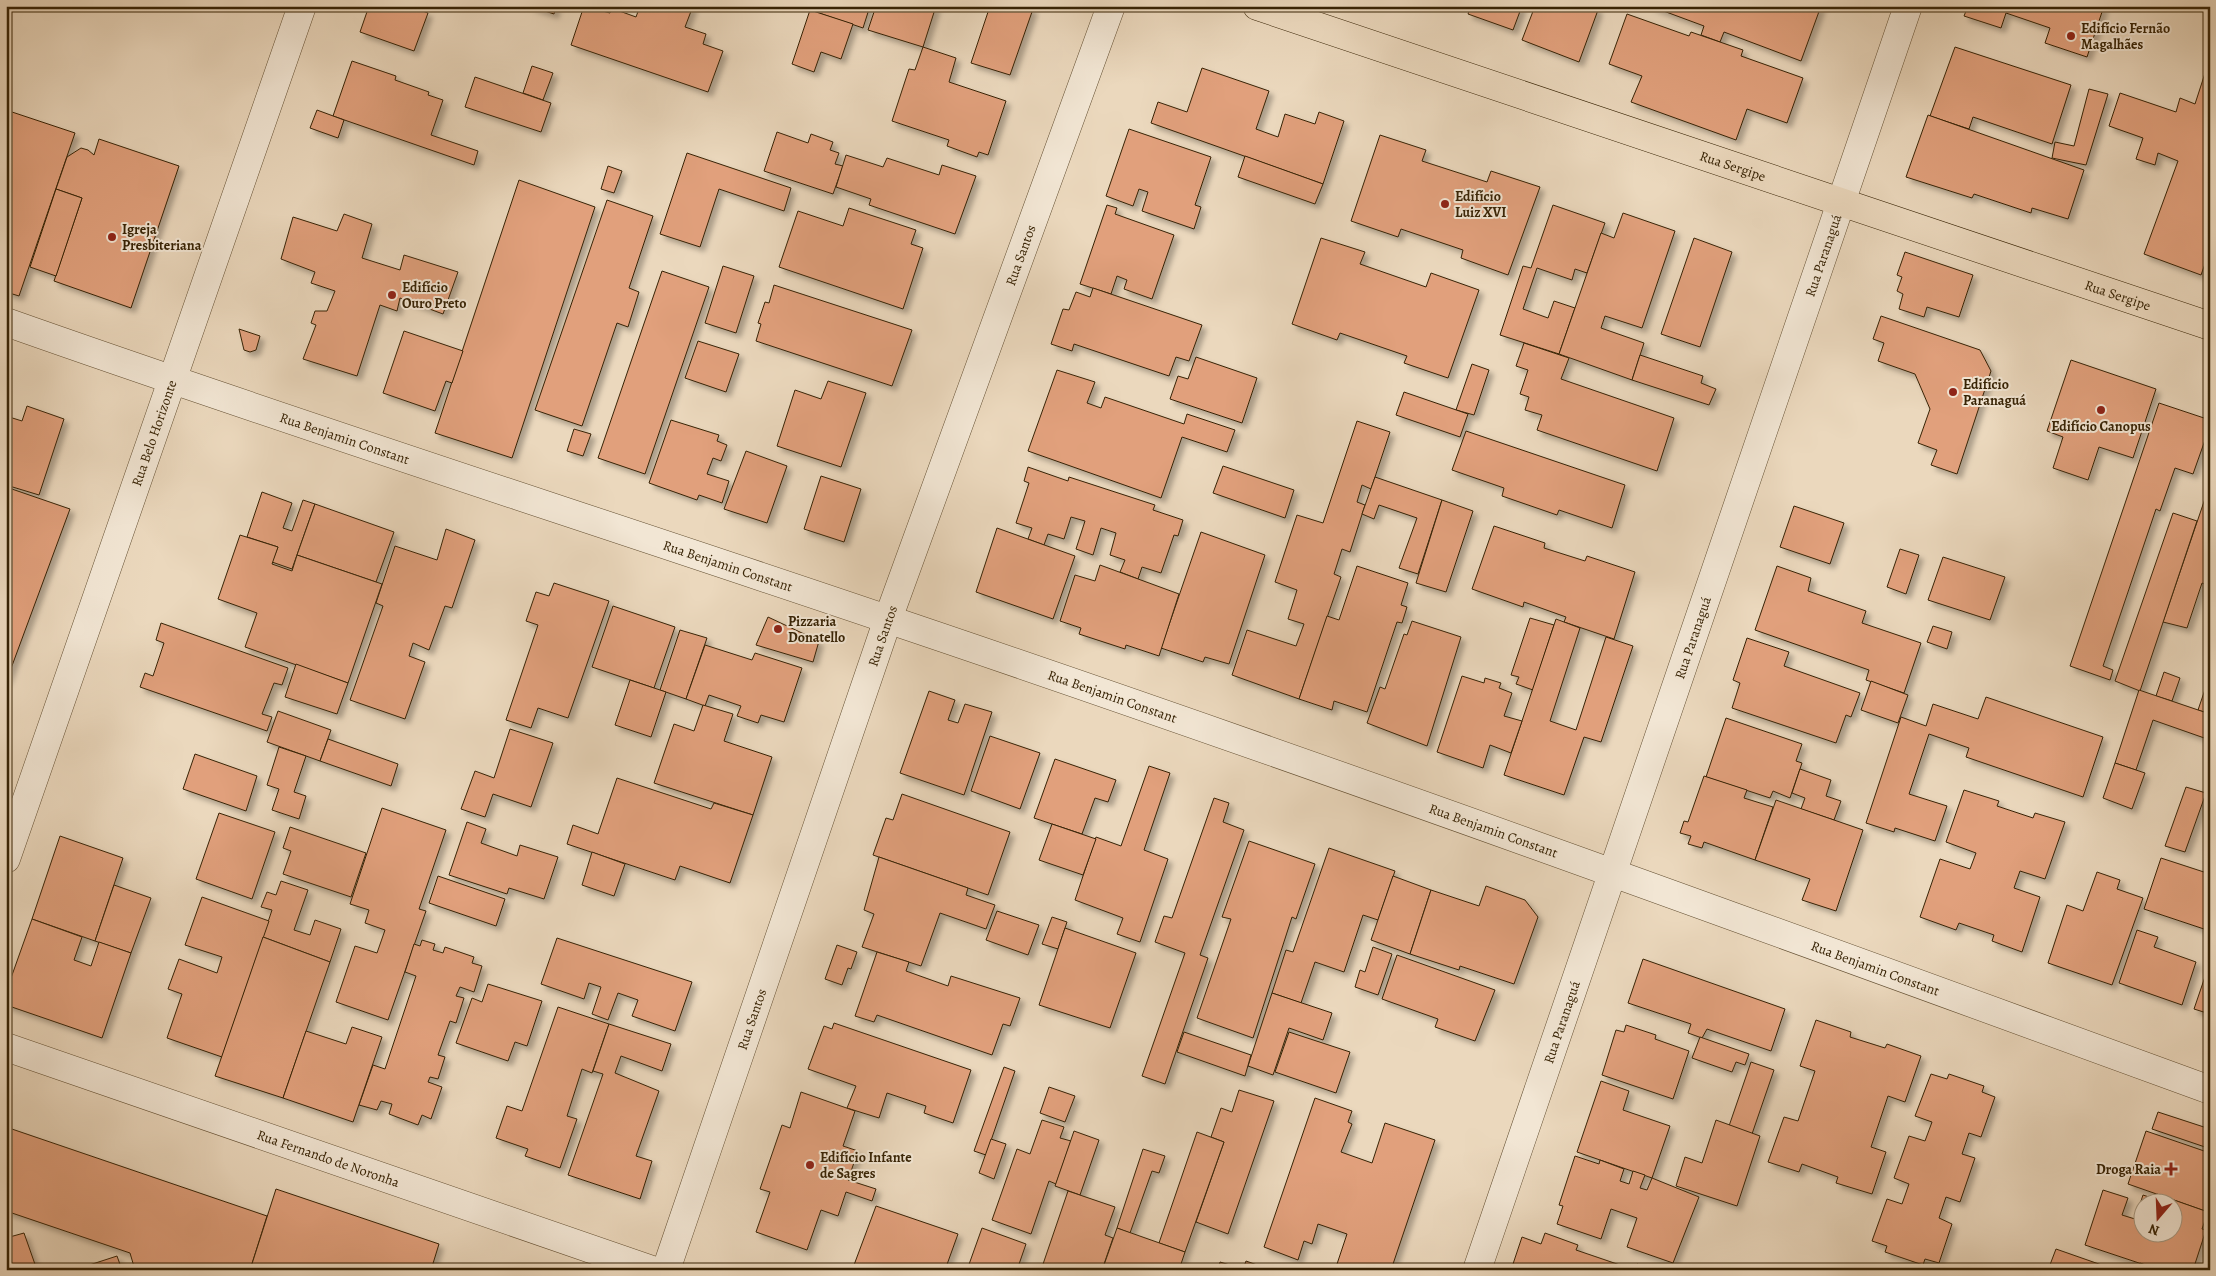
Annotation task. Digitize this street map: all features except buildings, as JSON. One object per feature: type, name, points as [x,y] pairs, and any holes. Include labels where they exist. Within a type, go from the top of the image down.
[{"type":"main road","name":"Rua Sergipe","points":[[1257,6],[2210,326]]},
{"type":"street","name":"Rua Belo Horizonte","points":[[6,859],[302,6]]},
{"type":"street","name":"Rua Santos","points":[[666,1270],[888,619],[1111,6]]},
{"type":"street","name":"Rua Paranaguá","points":[[1476,1270],[1908,6]]},
{"type":"street","name":"Rua Benjamin Constant","points":[[6,322],[171,380],[888,619],[1612,871],[2210,1090]]},
{"type":"street","name":"Rua Fernando de Noronha","points":[[6,1047],[652,1270]]},
{"type":"place","name":"Edifício Fernão Magalhães","points":[[2071,36]]},
{"type":"place","name":"Edifício Luiz XVI","points":[[1445,204]]},
{"type":"place","name":"Igreja Presbiteriana","points":[[112,237]]},
{"type":"place","name":"Edifício Ouro Preto","points":[[392,295]]},
{"type":"place","name":"Edifício Paranaguá","points":[[1953,392]]},
{"type":"place","name":"Edifício Canopus","points":[[2101,410]]},
{"type":"place","name":"Pizzaria Donatello","points":[[778,629]]},
{"type":"place","name":"Edifício Infante de Sagres","points":[[810,1165]]},
{"type":"place","name":"Droga Raia","points":[[2171,1169]]}]
